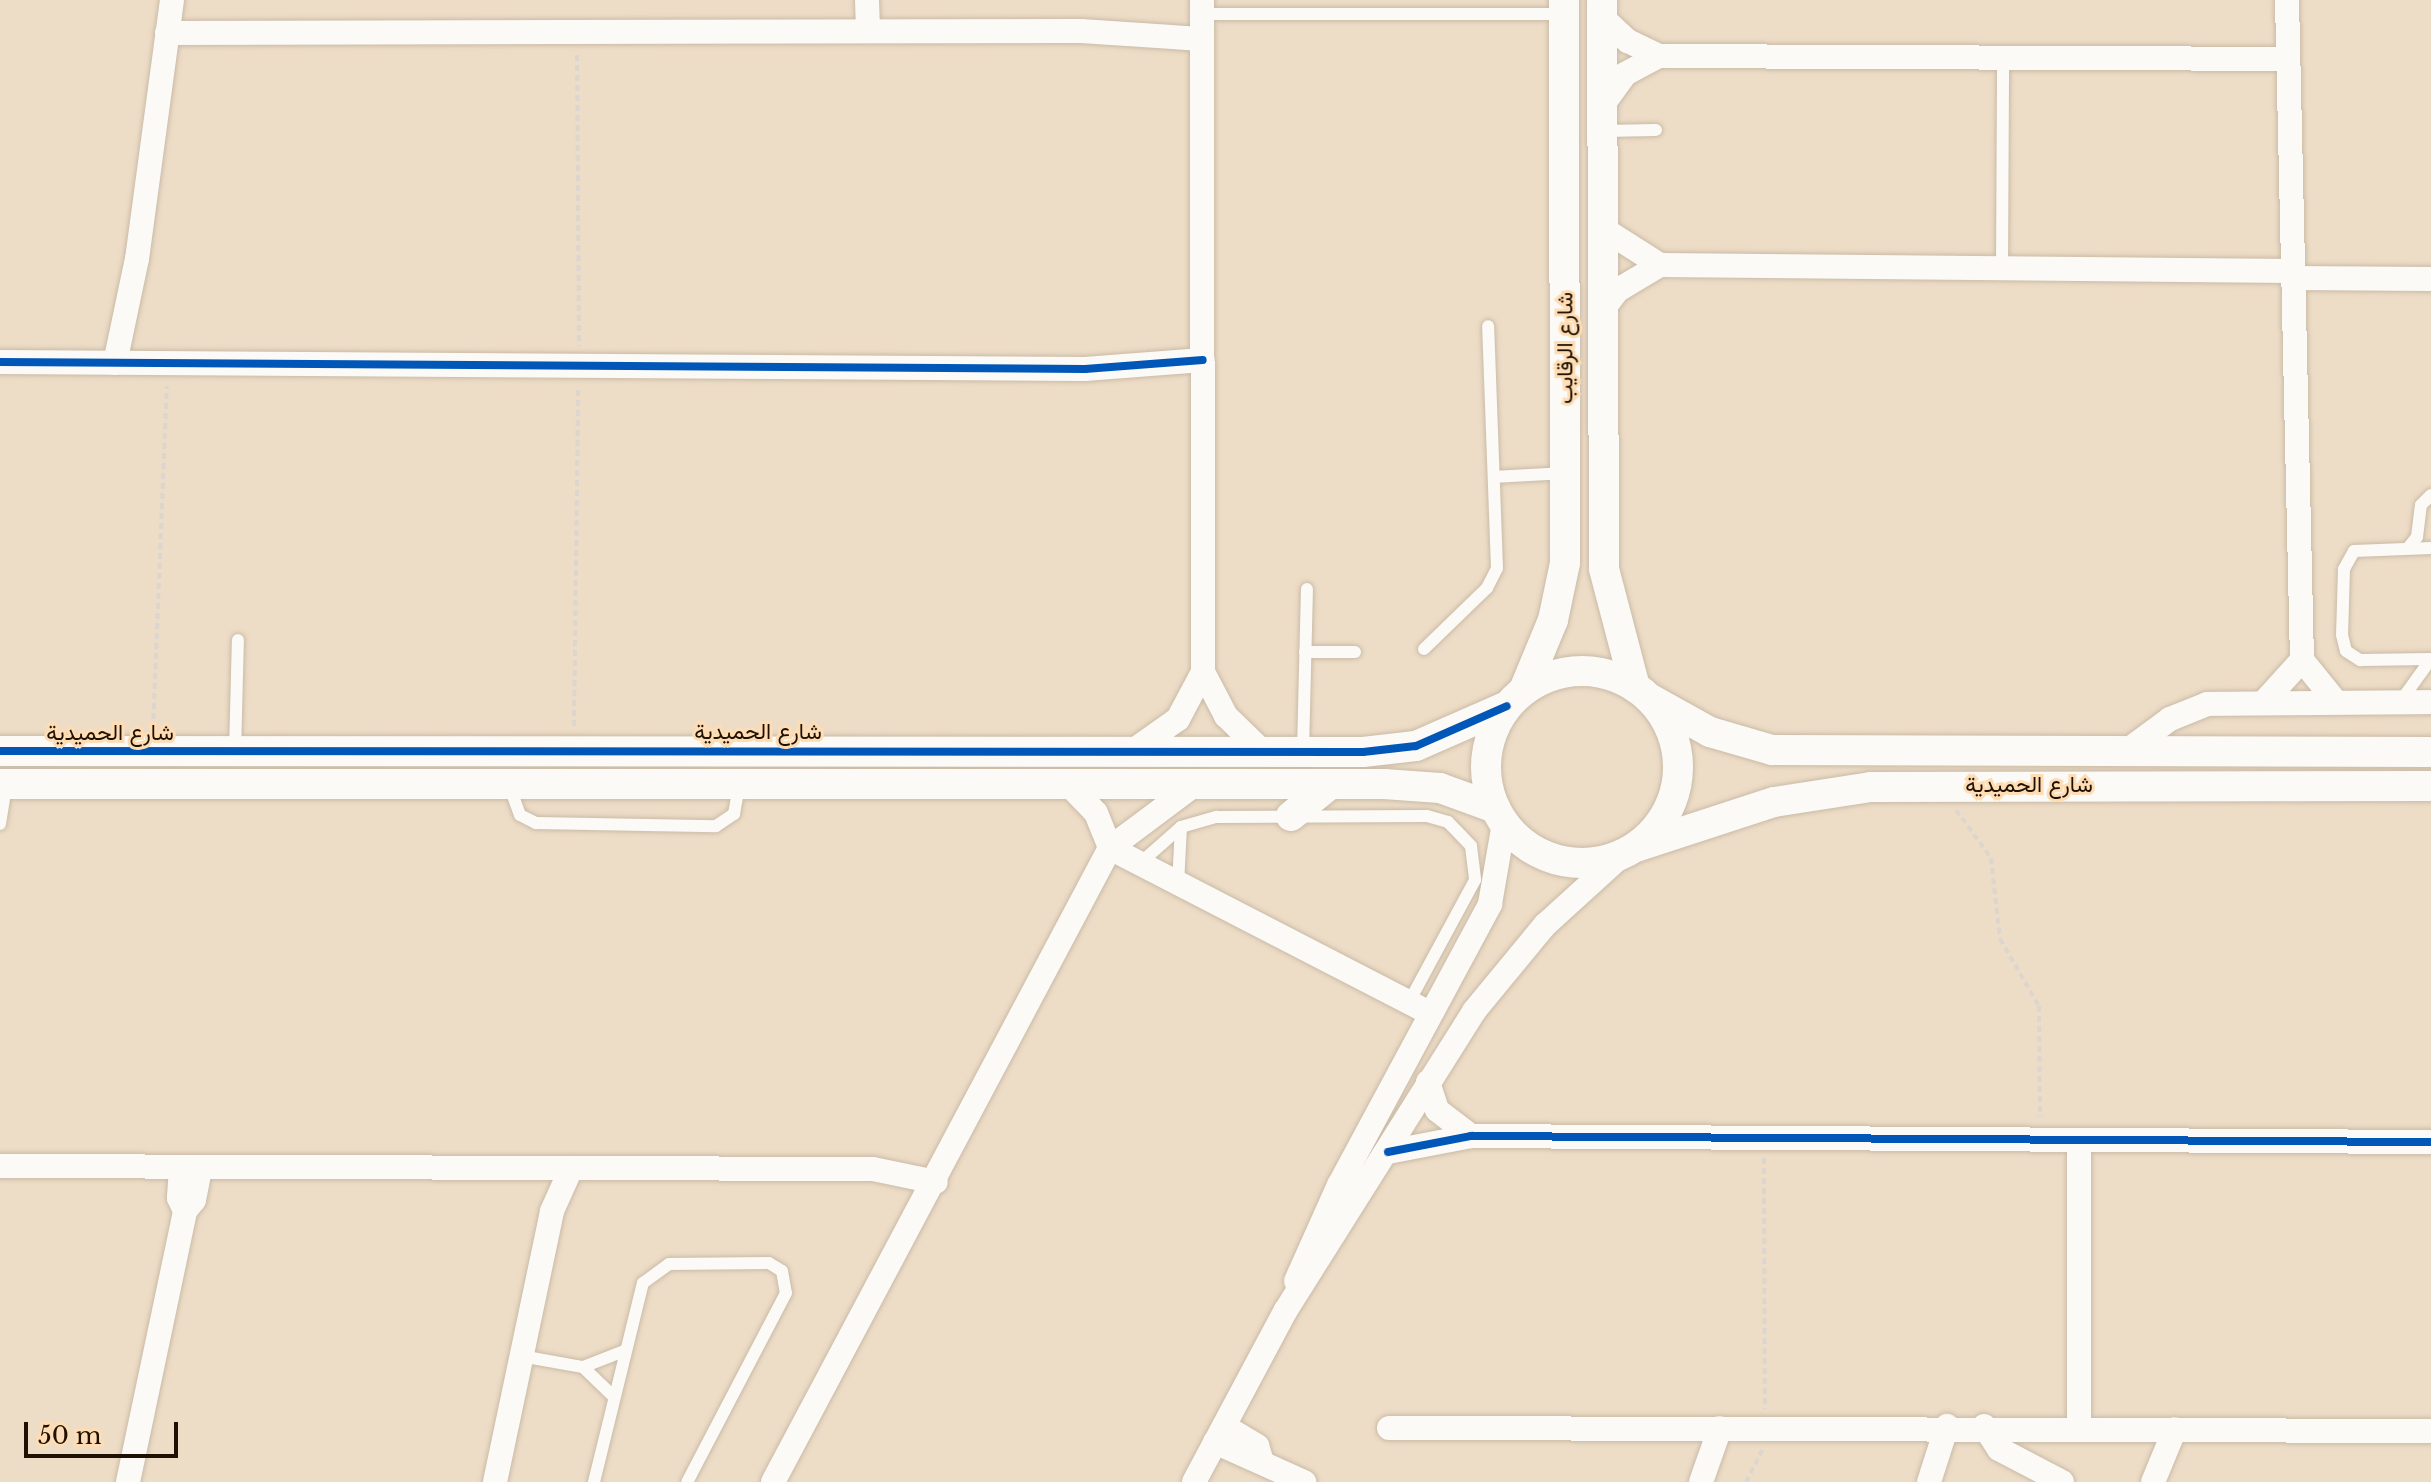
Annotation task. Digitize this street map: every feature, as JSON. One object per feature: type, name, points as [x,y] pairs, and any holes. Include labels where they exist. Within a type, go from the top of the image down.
[{"type":"street","points":[[854,0],[860,30]]},
{"type":"street","points":[[860,30],[867,0]]},
{"type":"street","points":[[2287,0],[2302,660],[2336,702]]},
{"type":"street","name":"شارع الرقايب","points":[[1515,698],[1562,581],[1565,473],[1564,7]]},
{"type":"street","points":[[1602,9],[1628,41],[1659,56],[2288,59]]},
{"type":"street","name":"شارع الرقايب","points":[[1602,9],[1604,569],[1642,692]]},
{"type":"street","points":[[123,363],[169,17],[287,28],[1081,31],[1202,18],[1203,672],[1226,716],[1261,750]]},
{"type":"street","points":[[1602,118],[1625,74],[1659,56]]},
{"type":"street","points":[[1602,228],[1660,265]]},
{"type":"street","points":[[1603,309],[1618,290],[1660,265],[2293,274],[2431,279]]},
{"type":"street","points":[[0,362],[1203,369]]},
{"type":"street","points":[[2264,702],[2302,660]]},
{"type":"street","points":[[1194,1482],[1286,1310],[1388,1152],[1428,1082],[1521,951],[1665,816],[1678,775],[1669,725],[1642,692],[1604,673],[1571,671],[1515,698],[1486,763],[1499,816],[1490,904],[1420,1007],[1323,1215],[1286,1310]]},
{"type":"street","points":[[1134,750],[1178,719],[1203,672]]},
{"type":"street","name":"شارع الحميدية","points":[[1642,692],[1710,732],[1772,750],[2431,752]]},
{"type":"street","name":"شارع الحميدية","points":[[0,751],[1303,751],[1416,746],[1515,698]]},
{"type":"street","points":[[2124,753],[2187,709],[2264,702],[2431,702]]},
{"type":"street","points":[[3,784],[1425,785],[1499,816],[1527,846],[1557,860],[1590,863],[1629,850]]},
{"type":"street","points":[[1291,816],[1329,785]]},
{"type":"street","name":"شارع الحميدية","points":[[1629,850],[1797,797],[1953,785],[2431,786]]},
{"type":"street","points":[[1070,786],[1096,813],[1110,848],[1420,1007]]},
{"type":"street","points":[[773,1482],[936,1182],[1110,848],[1193,786]]},
{"type":"street","points":[[1428,1082],[1437,1110],[1471,1136]]},
{"type":"street","points":[[1388,1152],[1471,1136],[2431,1142]]},
{"type":"street","points":[[2079,1140],[2079,1428]]},
{"type":"street","points":[[0,1166],[560,1171],[873,1169],[936,1182]]},
{"type":"street","points":[[128,1482],[185,1211],[194,1200],[191,1168]]},
{"type":"street","points":[[495,1482],[552,1211],[562,1201],[560,1171]]},
{"type":"street","points":[[1929,1482],[1947,1426]]},
{"type":"street","points":[[1984,1426],[1999,1449],[2062,1482]]},
{"type":"street","points":[[1389,1428],[1984,1426],[2431,1431]]},
{"type":"street","points":[[1701,1482],[1720,1428]]},
{"type":"street","points":[[2153,1482],[2175,1429]]},
{"type":"street","points":[[1220,1434],[1257,1446],[1261,1458],[1304,1482]]},
{"type":"lane","points":[[1202,18],[1564,7]]},
{"type":"lane","points":[[2002,269],[2003,58]]},
{"type":"lane","points":[[1602,118],[1656,130]]},
{"type":"lane","points":[[1424,649],[1494,579],[1494,477],[1488,326]]},
{"type":"lane","points":[[1494,477],[1565,473]]},
{"type":"lane","points":[[2408,548],[2417,537],[2421,505],[2431,495]]},
{"type":"lane","points":[[2431,548],[2363,547],[2347,559],[2342,643],[2360,660],[2431,659]]},
{"type":"lane","points":[[1303,751],[1307,589]]},
{"type":"lane","points":[[235,751],[238,640]]},
{"type":"lane","points":[[1305,652],[1355,652]]},
{"type":"lane","points":[[2400,702],[2431,659]]},
{"type":"lane","points":[[0,824],[3,784]]},
{"type":"lane","points":[[509,785],[520,815],[536,823],[716,826],[734,814],[739,785]]},
{"type":"lane","points":[[1139,864],[1181,827],[1217,817],[1427,816],[1448,822],[1465,837],[1475,857],[1471,891],[1420,1007]]},
{"type":"lane","points":[[1178,884],[1181,827]]},
{"type":"lane","points":[[594,1482],[638,1293],[659,1268],[769,1263],[786,1278],[786,1293],[687,1482]]},
{"type":"lane","points":[[521,1356],[583,1367],[624,1351]]},
{"type":"lane","points":[[583,1367],[614,1397]]},
{"type":"path","points":[[152,751],[168,363]]},
{"type":"path","points":[[1953,785],[1956,811],[1991,858],[2005,951],[2039,1006],[2040,1140]]},
{"type":"path","points":[[1746,1482],[1770,1427],[1764,1138]]},
{"type":"cycle path","points":[[0,362],[1085,369],[1203,360]]},
{"type":"cycle path","points":[[0,751],[1363,752],[1416,746],[1507,706]]},
{"type":"cycle path","points":[[1388,1152],[1471,1136],[2431,1142]]}]
